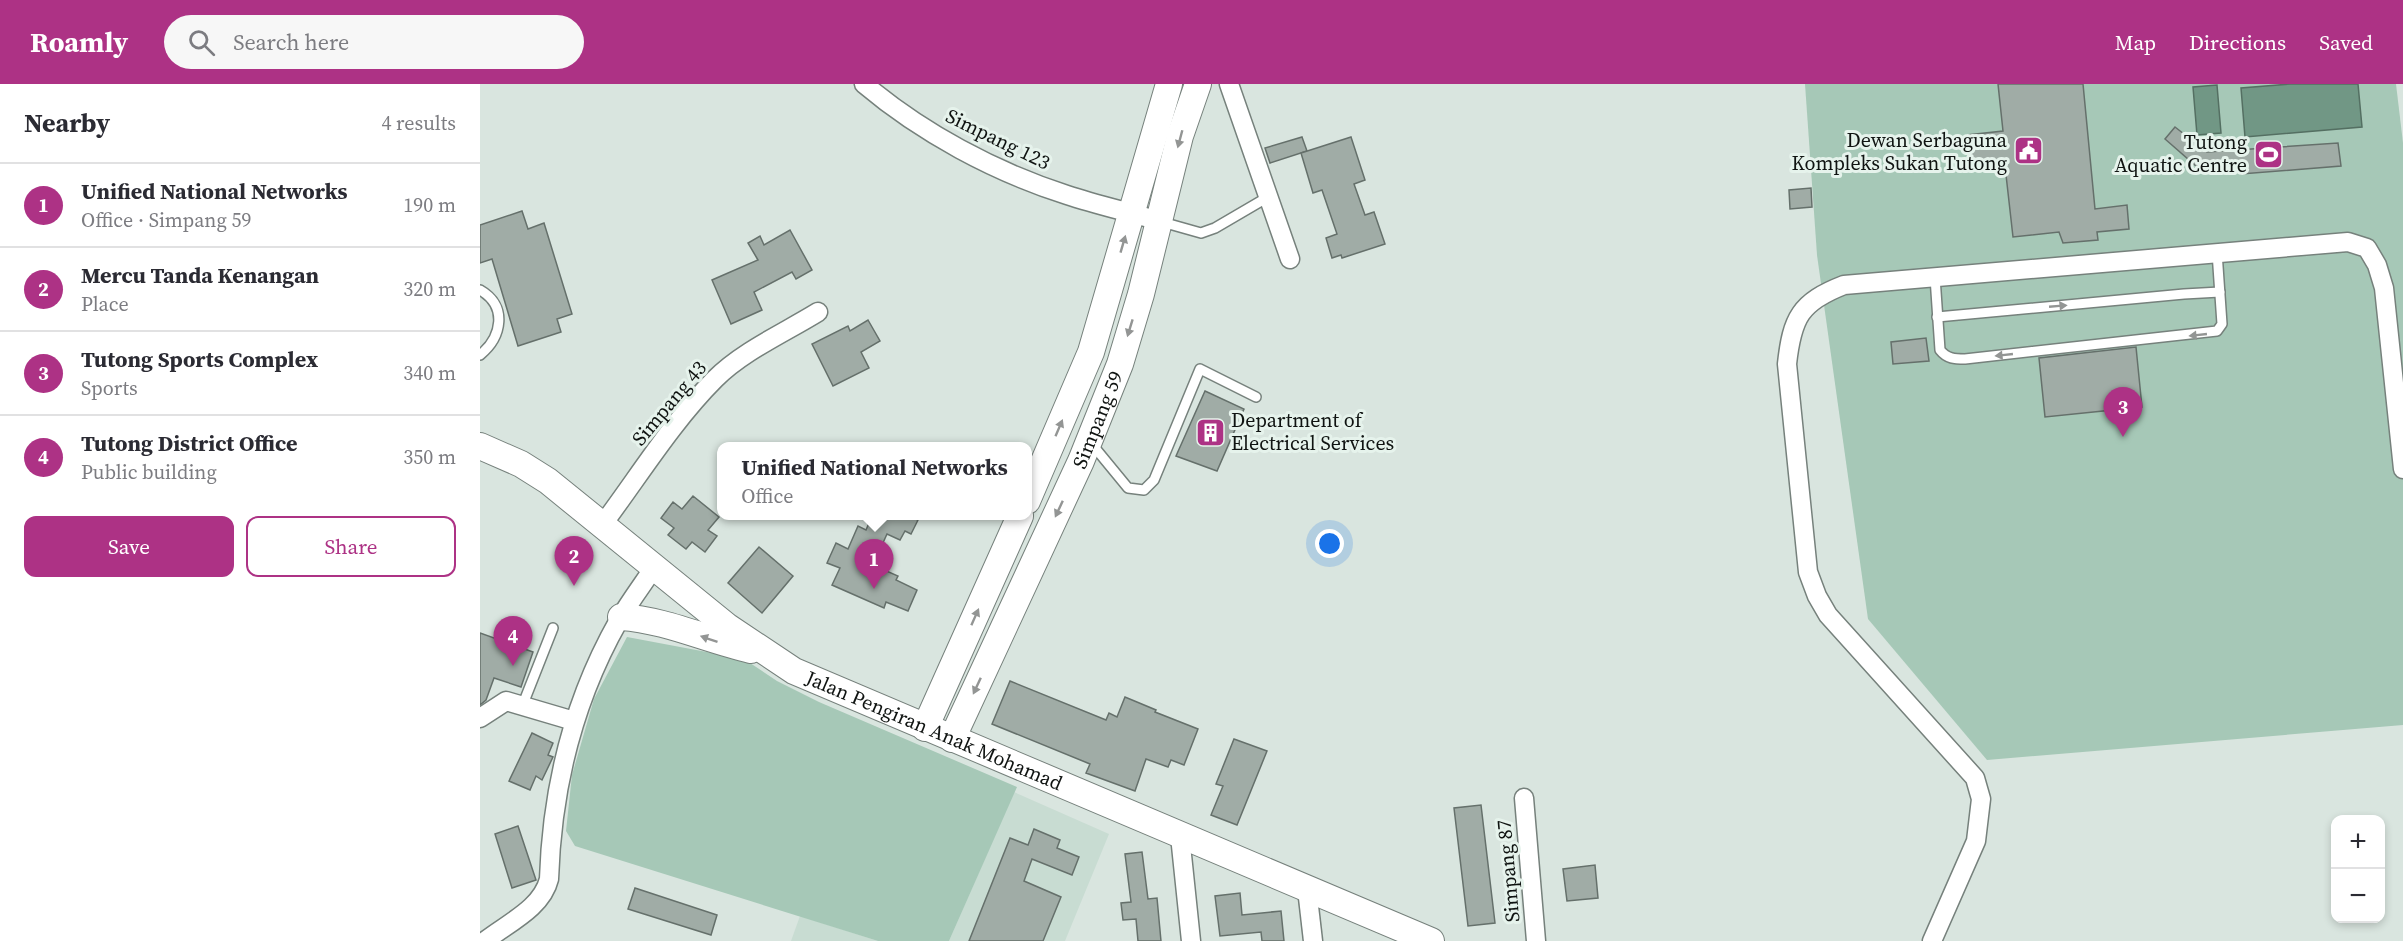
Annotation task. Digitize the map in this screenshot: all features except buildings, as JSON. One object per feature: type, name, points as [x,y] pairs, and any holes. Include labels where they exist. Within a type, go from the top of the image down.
[{"type":"street","name":"Simpang 123","points":[[864,84],[918,124],[1003,171],[1067,195],[1159,222]]},
{"type":"street","name":"Simpang 59","points":[[1032,489],[1091,352],[1169,84]]},
{"type":"street","name":"Simpang 59","points":[[952,739],[1090,441],[1120,364],[1180,136],[1198,84]]},
{"type":"street","points":[[1229,84],[1290,259]]},
{"type":"street","points":[[1932,941],[1976,841],[1981,799],[1975,778],[1828,615],[1817,596],[1808,572],[1787,364],[1790,336],[1801,312],[1820,294],[1844,285],[2348,242],[2367,248],[2377,265],[2384,288],[2403,469]]},
{"type":"street","name":"Simpang 43","points":[[603,524],[686,412],[715,379],[742,358],[818,312]]},
{"type":"street","name":"Jalan Pengiran Anak Mohamad","points":[[480,446],[521,464],[548,481],[728,627],[794,671],[1431,941]]},
{"type":"street","points":[[925,728],[1018,520]]},
{"type":"street","points":[[485,941],[539,900],[546,890],[549,879],[553,809],[562,762],[574,721],[605,647],[621,617],[655,566]]},
{"type":"street","points":[[621,617],[661,622],[727,645],[766,654]]},
{"type":"street","points":[[480,718],[507,701],[574,721]]},
{"type":"street","name":"Simpang 87","points":[[1524,798],[1536,941]]},
{"type":"street","points":[[1180,836],[1191,941]]},
{"type":"street","points":[[1307,889],[1313,941]]},
{"type":"lane","points":[[1159,222],[1201,233],[1215,228],[1268,197]]},
{"type":"lane","points":[[1935,277],[1940,350],[1944,356],[1952,359],[1965,358],[2217,331],[2222,324],[2217,252]]},
{"type":"lane","points":[[480,290],[492,300],[498,312],[499,324],[497,336],[490,347],[480,355]]},
{"type":"lane","points":[[1937,317],[2220,292]]},
{"type":"lane","points":[[1090,441],[1128,488],[1144,490],[1154,480],[1200,369],[1256,397]]},
{"type":"lane","points":[[523,704],[553,628]]},
{"type":"shaded area","points":[[1805,84],[2396,84],[2403,143],[2403,725],[1987,760],[1868,619],[1817,255]]},
{"type":"shaded area","points":[[2290,84],[2358,84],[2362,127],[2245,137],[2241,88]]},
{"type":"shaded area","points":[[2217,85],[2221,133],[2197,135],[2193,87]]},
{"type":"shaded area","points":[[627,637],[744,659],[777,681],[819,702],[1017,787],[949,941],[878,941],[575,846],[566,831],[572,775],[594,699]]},
{"type":"shaded area","points":[[1014,792],[1109,834],[1065,941],[949,941]]},
{"type":"shaded area","points":[[800,916],[878,941],[791,941]]},
{"type":"place","name":"Dewan Serbaguna Kompleks Sukan Tutong","points":[[2028,151]]},
{"type":"place","name":"Tutong Aquatic Centre","points":[[2268,154]]},
{"type":"place","name":"Department of Electrical Services","points":[[1210,432]]},
{"type":"place","name":"Tutong Sports Complex","points":[[2123,437]]},
{"type":"place","name":"Mercu Tanda Kenangan","points":[[574,586]]},
{"type":"place","name":"Unified National Networks","points":[[874,589]]},
{"type":"place","name":"Tutong District Office","points":[[513,666]]}]
